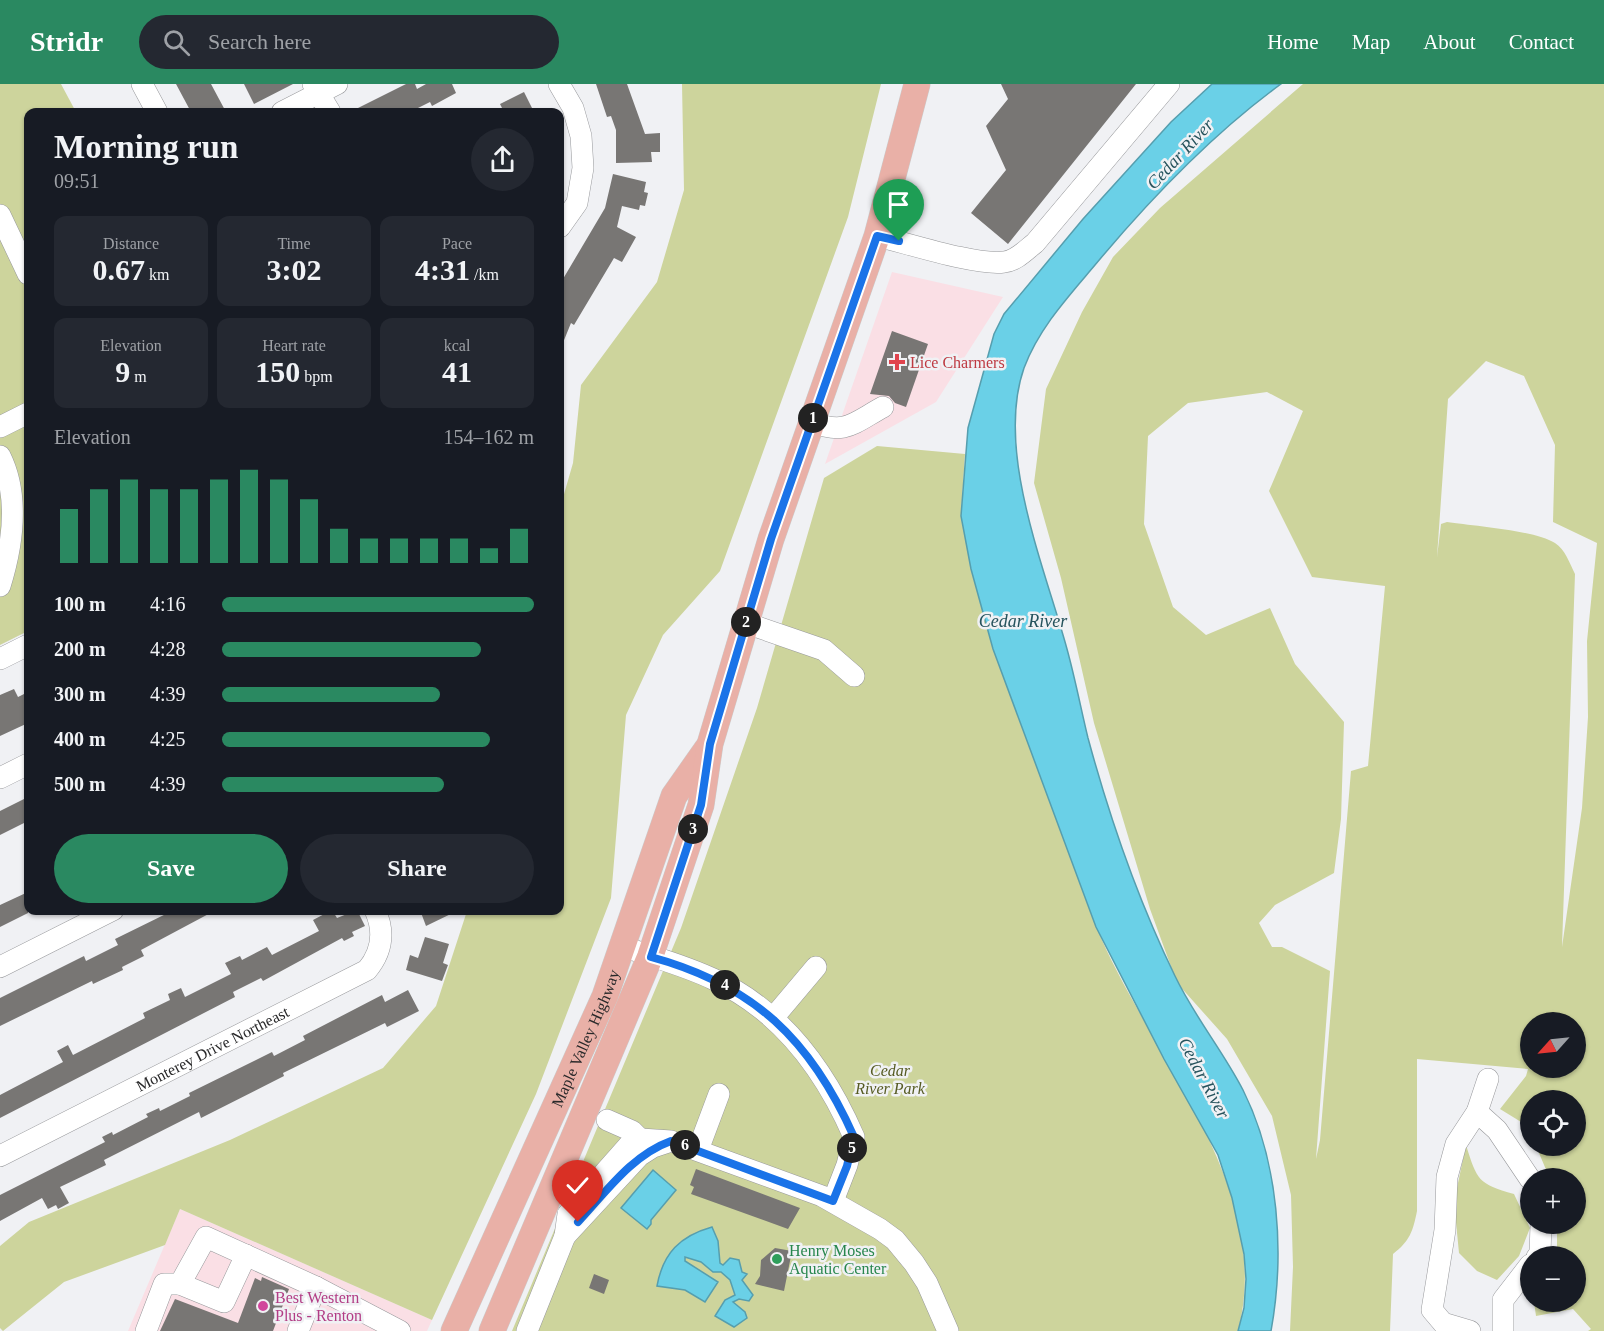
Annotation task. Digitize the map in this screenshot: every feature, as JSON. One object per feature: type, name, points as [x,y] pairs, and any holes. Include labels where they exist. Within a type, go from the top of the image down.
[{"type":"main road","name":"Maple Valley Highway","points":[[492,1331],[651,957],[701,805],[710,744],[771,539],[877,236],[917,84]]},
{"type":"main road","name":"Maple Valley Highway","points":[[454,1331],[605,996],[674,796],[710,744]]},
{"type":"street","points":[[142,84],[155,108]]},
{"type":"street","points":[[559,84],[573,108],[581,136],[583,168],[577,203],[564,221]]},
{"type":"street","points":[[877,236],[987,262],[1006,262],[1020,255],[1035,243],[1169,84]]},
{"type":"street","points":[[289,108],[323,87],[329,108]]},
{"type":"street","points":[[0,214],[24,265]]},
{"type":"street","points":[[811,422],[831,429],[842,429],[883,407]]},
{"type":"street","points":[[0,427],[24,415]]},
{"type":"street","points":[[0,456],[12,488],[20,521],[0,586]]},
{"type":"street","points":[[746,623],[824,650],[854,676]]},
{"type":"street","points":[[0,659],[24,647]]},
{"type":"street","points":[[0,778],[24,766]]},
{"type":"street","points":[[0,967],[103,915]]},
{"type":"street","name":"Monterey Drive Northeast","points":[[0,1156],[367,970],[376,958],[381,944],[380,921],[377,915]]},
{"type":"street","points":[[622,946],[713,979],[738,993],[790,1033],[818,1070],[854,1137],[847,1166],[833,1201]]},
{"type":"street","points":[[773,1018],[816,967]]},
{"type":"street","points":[[1470,1331],[1443,1323],[1432,1310],[1445,1230],[1447,1177],[1456,1144],[1477,1112],[1488,1079]]},
{"type":"street","points":[[698,1150],[719,1094]]},
{"type":"street","points":[[1477,1112],[1497,1130],[1523,1168]]},
{"type":"street","points":[[607,1120],[632,1131],[639,1139]]},
{"type":"street","points":[[526,1331],[565,1236],[568,1214],[629,1145],[639,1139],[671,1141],[833,1201],[895,1239],[927,1283],[948,1331]]},
{"type":"street","points":[[565,1236],[639,1156],[653,1147],[671,1141]]},
{"type":"street","points":[[180,1284],[206,1236],[316,1287],[398,1331]]},
{"type":"street","points":[[146,1331],[164,1284],[180,1284],[224,1302],[246,1255]]},
{"type":"street","points":[[1503,1331],[1503,1300],[1520,1278]]},
{"type":"street","points":[[298,1331],[316,1287]]},
{"type":"shaded area","points":[[892,272],[1003,297],[936,402],[825,464]]},
{"type":"shaded area","points":[[180,1209],[432,1320],[427,1331],[128,1331]]},
{"type":"green space","points":[[0,84],[61,84],[74,108],[24,108],[24,633],[0,645]]},
{"type":"green space","points":[[682,84],[881,84],[848,217],[720,571],[663,635],[626,715],[611,898],[536,1094],[432,1320],[180,1209],[165,1245],[64,1282],[3,1331],[0,1328],[0,1246],[29,1222],[230,1140],[383,1068],[436,1006],[466,915],[564,915],[564,494],[573,463],[581,385],[657,282],[684,190]]},
{"type":"green space","points":[[1303,84],[1604,84],[1604,1331],[1588,1331],[1591,1329],[1576,1312],[1586,1312],[1586,1246],[1557,1246],[1557,1234],[1586,1234],[1586,1168],[1545,1168],[1540,1156],[1586,1156],[1586,1090],[1520,1090],[1520,1121],[1500,1109],[1524,1078],[1586,1078],[1586,1012],[1520,1012],[1520,1068],[1417,1059],[1417,1211],[1410,1235],[1393,1254],[1390,1331],[1290,1331],[1293,1267],[1291,1195],[1272,1116],[1227,1039],[1177,983],[1150,909],[1094,723],[1061,578],[1034,483],[1046,389],[1082,312],[1113,257],[1160,208]],"holes":[[[1486,361],[1524,376],[1555,445],[1553,522],[1597,543],[1587,641],[1588,717],[1582,808],[1562,947],[1575,574],[1562,549],[1555,543],[1518,532],[1447,522],[1441,524],[1437,557],[1448,399]],[[1267,392],[1303,411],[1269,491],[1312,577],[1385,586],[1368,766],[1351,771],[1320,1140],[1316,1159],[1330,971],[1282,947],[1272,947],[1259,923],[1275,905],[1334,873],[1341,819],[1344,722],[1295,664],[1270,608],[1206,635],[1173,607],[1144,524],[1148,436],[1188,403]]]},
{"type":"green space","name":"Cedar River Park","points":[[877,446],[965,454],[961,516],[1081,887],[1118,974],[1200,1122],[1223,1173],[1239,1225],[1245,1277],[1238,1331],[512,1331],[681,928],[757,708],[824,478]]},
{"type":"green space","points":[[1466,1145],[1473,1166],[1481,1179],[1493,1187],[1514,1194],[1520,1207],[1520,1234],[1528,1234],[1523,1246],[1520,1246],[1519,1256],[1497,1280],[1477,1271],[1459,1253],[1454,1202]]},
{"type":"green space","points":[[1535,1312],[1557,1312],[1536,1316]]},
{"type":"water","name":"Cedar River","points":[[1212,84],[1281,84],[1230,124],[1183,168],[1116,240],[1055,313],[1030,353],[1024,368],[1017,401],[1015,436],[1026,509],[1067,649],[1088,738],[1115,829],[1149,918],[1175,976],[1243,1090],[1265,1147],[1276,1209],[1278,1240],[1278,1271],[1271,1331],[1238,1331],[1244,1308],[1246,1279],[1244,1254],[1232,1198],[1218,1155],[1164,1059],[1096,927],[993,649],[971,569],[961,516],[968,428],[994,334],[1004,314],[1083,219],[1171,122]]},
{"type":"water","points":[[653,1170],[676,1190],[651,1220],[647,1229],[621,1208]]},
{"type":"water","points":[[712,1227],[718,1241],[720,1263],[723,1265],[730,1258],[739,1260],[742,1272],[747,1274],[742,1280],[753,1295],[749,1301],[739,1299],[733,1302],[745,1312],[747,1318],[734,1327],[715,1316],[725,1300],[735,1295],[730,1280],[721,1272],[713,1272],[701,1262],[685,1257],[685,1261],[718,1282],[705,1302],[685,1290],[657,1286],[664,1264],[675,1248],[691,1235]]},
{"type":"building","points":[[176,84],[211,84],[224,108],[189,108]]},
{"type":"building","points":[[244,84],[293,84],[254,104]]},
{"type":"building","points":[[406,84],[415,84],[417,89],[426,84],[452,84],[456,93],[432,106],[430,102],[418,108],[358,108]]},
{"type":"building","points":[[596,84],[627,84],[645,134],[660,133],[660,152],[651,152],[652,162],[616,163],[616,130],[611,116],[607,117]]},
{"type":"building","points":[[1001,84],[1136,84],[1008,244],[971,213],[1006,170],[986,126],[1008,99]]},
{"type":"building","points":[[524,92],[532,108],[502,108],[500,104]]},
{"type":"building","points":[[613,174],[646,182],[644,192],[648,193],[645,206],[640,205],[639,210],[622,206],[617,227],[636,237],[622,262],[614,258],[574,325],[571,323],[564,340],[564,277],[605,208]]},
{"type":"building","points":[[892,331],[928,344],[906,407],[895,403],[889,396],[870,394]]},
{"type":"building","points":[[14,689],[18,697],[24,694],[24,725],[0,736],[0,695]]},
{"type":"building","points":[[24,799],[24,823],[0,835],[0,811]]},
{"type":"building","points":[[24,894],[24,915],[0,927],[0,905]]},
{"type":"building","points":[[164,915],[207,915],[141,950],[144,956],[122,967],[123,970],[93,984],[92,981],[0,1026],[0,998],[84,956],[86,961],[118,945],[115,939]]},
{"type":"building","points":[[322,915],[335,915],[337,918],[344,915],[360,915],[365,926],[352,932],[354,936],[344,941],[342,938],[263,981],[261,978],[233,992],[235,997],[0,1118],[0,1095],[63,1062],[57,1051],[68,1045],[73,1055],[145,1018],[143,1013],[170,1000],[168,994],[181,988],[185,997],[231,974],[225,963],[240,956],[242,960],[267,947],[272,955],[319,931],[313,920]]},
{"type":"building","points":[[422,915],[449,915],[426,926]]},
{"type":"building","points":[[425,937],[449,944],[443,963],[448,965],[442,981],[406,970],[410,955],[418,958]]},
{"type":"building","points":[[408,990],[419,1011],[387,1027],[385,1023],[283,1073],[284,1076],[201,1118],[199,1112],[104,1160],[106,1165],[60,1187],[69,1203],[58,1209],[56,1205],[48,1209],[42,1198],[0,1221],[0,1195],[105,1142],[102,1137],[112,1132],[113,1135],[148,1117],[146,1114],[159,1108],[160,1111],[190,1096],[189,1093],[272,1052],[274,1056],[305,1040],[303,1036],[382,995],[385,1002]]},
{"type":"building","points":[[696,1169],[800,1208],[788,1229],[691,1194],[694,1187],[690,1185]]},
{"type":"building","name":"Henry Moses Aquatic Center","points":[[775,1248],[792,1251],[784,1291],[755,1284],[760,1276],[761,1260]]},
{"type":"building","points":[[594,1274],[609,1280],[604,1294],[589,1288]]},
{"type":"building","name":"Best Western Plus - Renton","points":[[262,1277],[289,1289],[273,1331],[160,1331],[175,1299],[238,1323],[255,1278],[261,1281]]},
{"type":"place","name":"Lice Charmers","points":[[897,362]]},
{"type":"place","name":"Henry Moses Aquatic Center","points":[[777,1259]]},
{"type":"place","name":"Best Western Plus - Renton","points":[[263,1306]]},
{"type":"route","points":[[578,1222],[639,1156],[653,1147],[671,1141],[833,1201],[854,1145],[854,1137],[849,1125],[818,1070],[790,1033],[738,993],[713,979],[651,957],[701,805],[710,744],[771,539],[807,432],[877,236],[899,241]]}]
